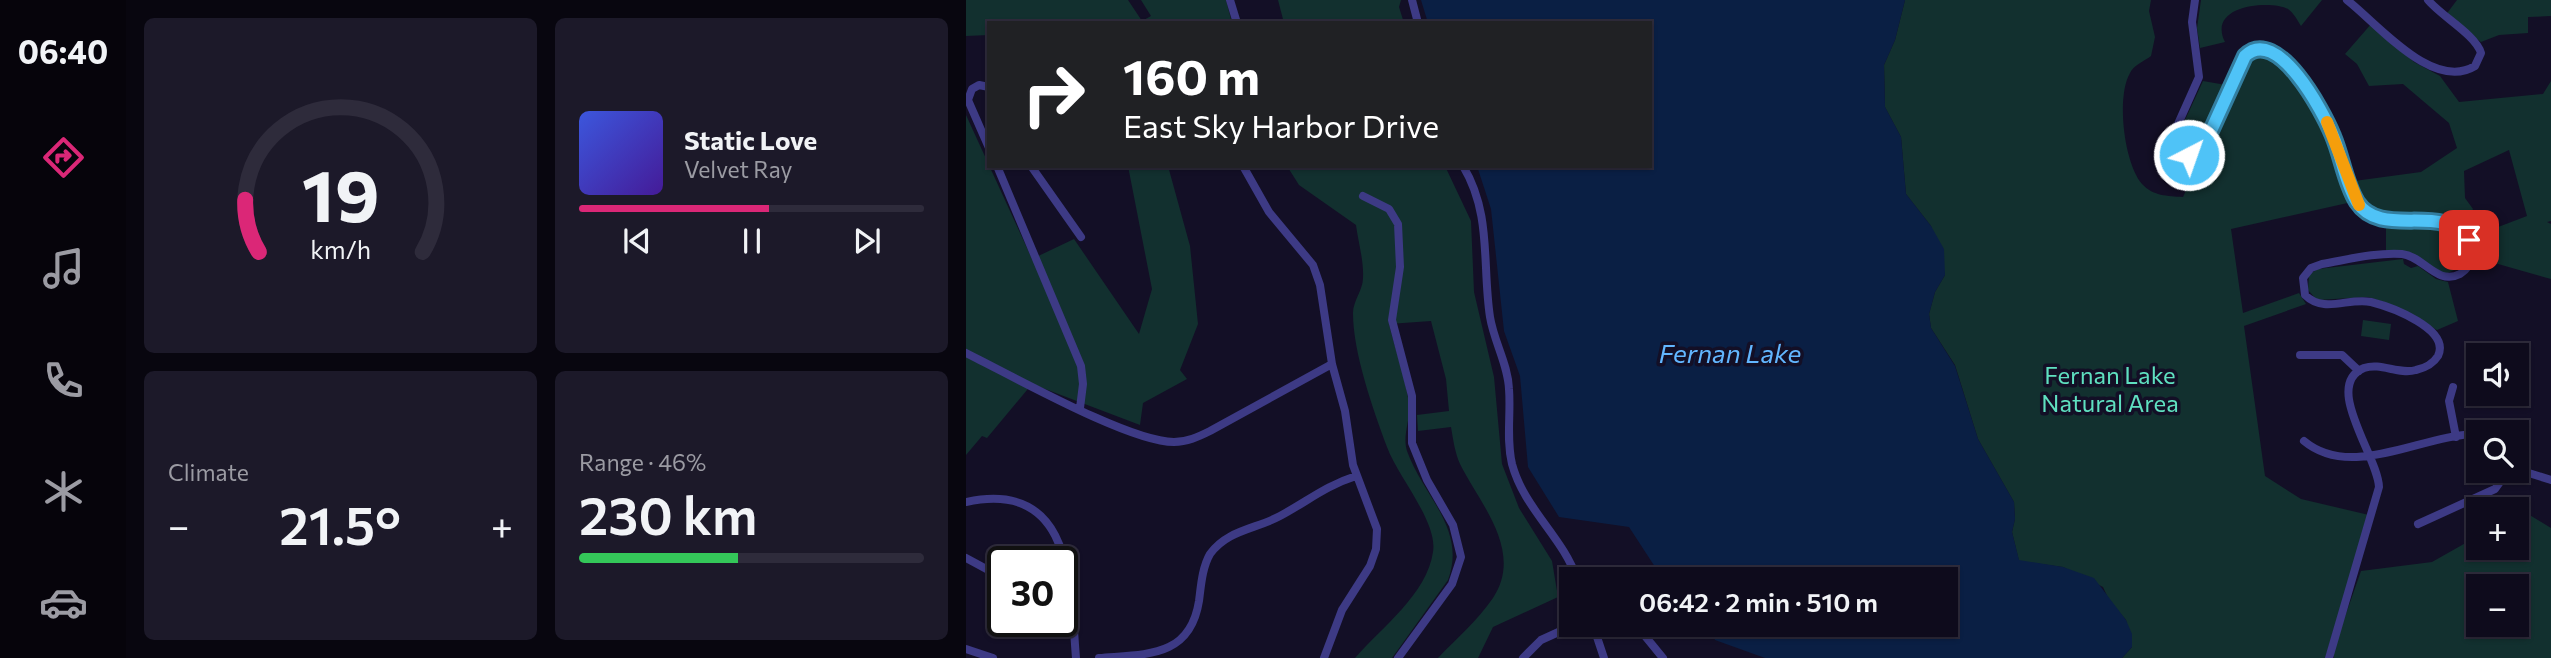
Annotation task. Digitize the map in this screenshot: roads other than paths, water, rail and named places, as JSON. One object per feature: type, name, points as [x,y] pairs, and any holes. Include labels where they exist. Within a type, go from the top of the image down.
[{"type":"street","points":[[1230,0],[1236,21]]},
{"type":"street","points":[[1412,0],[1417,21]]},
{"type":"street","points":[[2196,0],[2192,22],[2199,77],[2174,133],[2178,151],[2189,155],[2200,150],[2242,60],[2250,51],[2269,49],[2281,57],[2316,103],[2334,138],[2356,199],[2364,209],[2381,218],[2444,221],[2456,227],[2469,240],[2472,253],[2469,265],[2461,273],[2449,277],[2434,272],[2415,258],[2400,254],[2322,264],[2306,273],[2303,291],[2317,304],[2372,302],[2430,328],[2438,337],[2439,354],[2426,367],[2407,373],[2375,367],[2359,371],[2348,383],[2347,401],[2378,475],[2379,492],[2329,658]]},
{"type":"street","points":[[2347,0],[2427,65],[2453,73],[2475,66],[2480,56],[2478,45],[2444,18],[2428,0]]},
{"type":"street","points":[[987,87],[979,85],[972,89],[967,100],[987,144]]},
{"type":"street","points":[[998,168],[1081,366],[1083,384],[1080,408]]},
{"type":"street","points":[[1032,168],[1081,237]]},
{"type":"street","points":[[1244,168],[1269,212],[1312,265],[1320,285],[1332,364],[1345,411],[1356,476],[1377,529],[1376,549],[1370,566],[1342,610],[1324,658]]},
{"type":"street","points":[[1464,168],[1479,201],[1486,233],[1490,318],[1509,385],[1509,438],[1516,476],[1530,506],[1572,567]]},
{"type":"street","points":[[1363,196],[1388,209],[1398,224],[1401,259],[1392,320],[1412,396],[1412,443],[1427,480],[1453,525],[1461,556],[1452,584],[1398,658]]},
{"type":"street","points":[[966,353],[1080,408],[1153,439],[1174,442],[1193,439],[1332,364]]},
{"type":"street","points":[[2300,355],[2342,355],[2359,371]]},
{"type":"street","points":[[2453,387],[2449,401],[2456,437]]},
{"type":"street","points":[[2304,441],[2321,454],[2335,458],[2466,436]]},
{"type":"street","points":[[2529,473],[2551,480]]},
{"type":"street","points":[[1099,658],[1163,651],[1184,638],[1196,619],[1202,576],[1209,556],[1222,540],[1278,517],[1328,485],[1356,476]]},
{"type":"street","points":[[2418,524],[2495,489],[2499,483]]},
{"type":"street","points":[[966,502],[988,499],[1008,501],[1042,519],[1056,535],[1061,546]]},
{"type":"street","points":[[966,558],[987,569]]},
{"type":"street","points":[[1523,658],[1541,639],[1559,631]]},
{"type":"street","points":[[1073,637],[1076,658]]},
{"type":"street","points":[[1597,637],[1604,658]]},
{"type":"street","points":[[1646,637],[1663,658]]},
{"type":"street","points":[[966,649],[993,658]]},
{"type":"water","name":"Fernan Lake","points":[[1421,0],[1905,0],[1895,40],[1884,65],[1885,107],[1901,137],[1906,194],[1931,226],[1944,249],[1945,275],[1935,292],[1929,314],[1931,328],[1955,366],[1978,439],[2014,502],[2015,519],[2012,532],[2019,560],[2063,567],[2094,578],[2126,620],[2132,634],[2132,647],[2122,658],[1765,658],[1715,640],[1714,637],[1958,637],[1958,567],[1655,567],[1629,527],[1559,517],[1528,467],[1520,376],[1504,331],[1491,209],[1478,168],[1652,168],[1652,21],[1427,21]]},
{"type":"park label","name":"Fernan Lake Natural Area","points":[[2110,388]]}]
